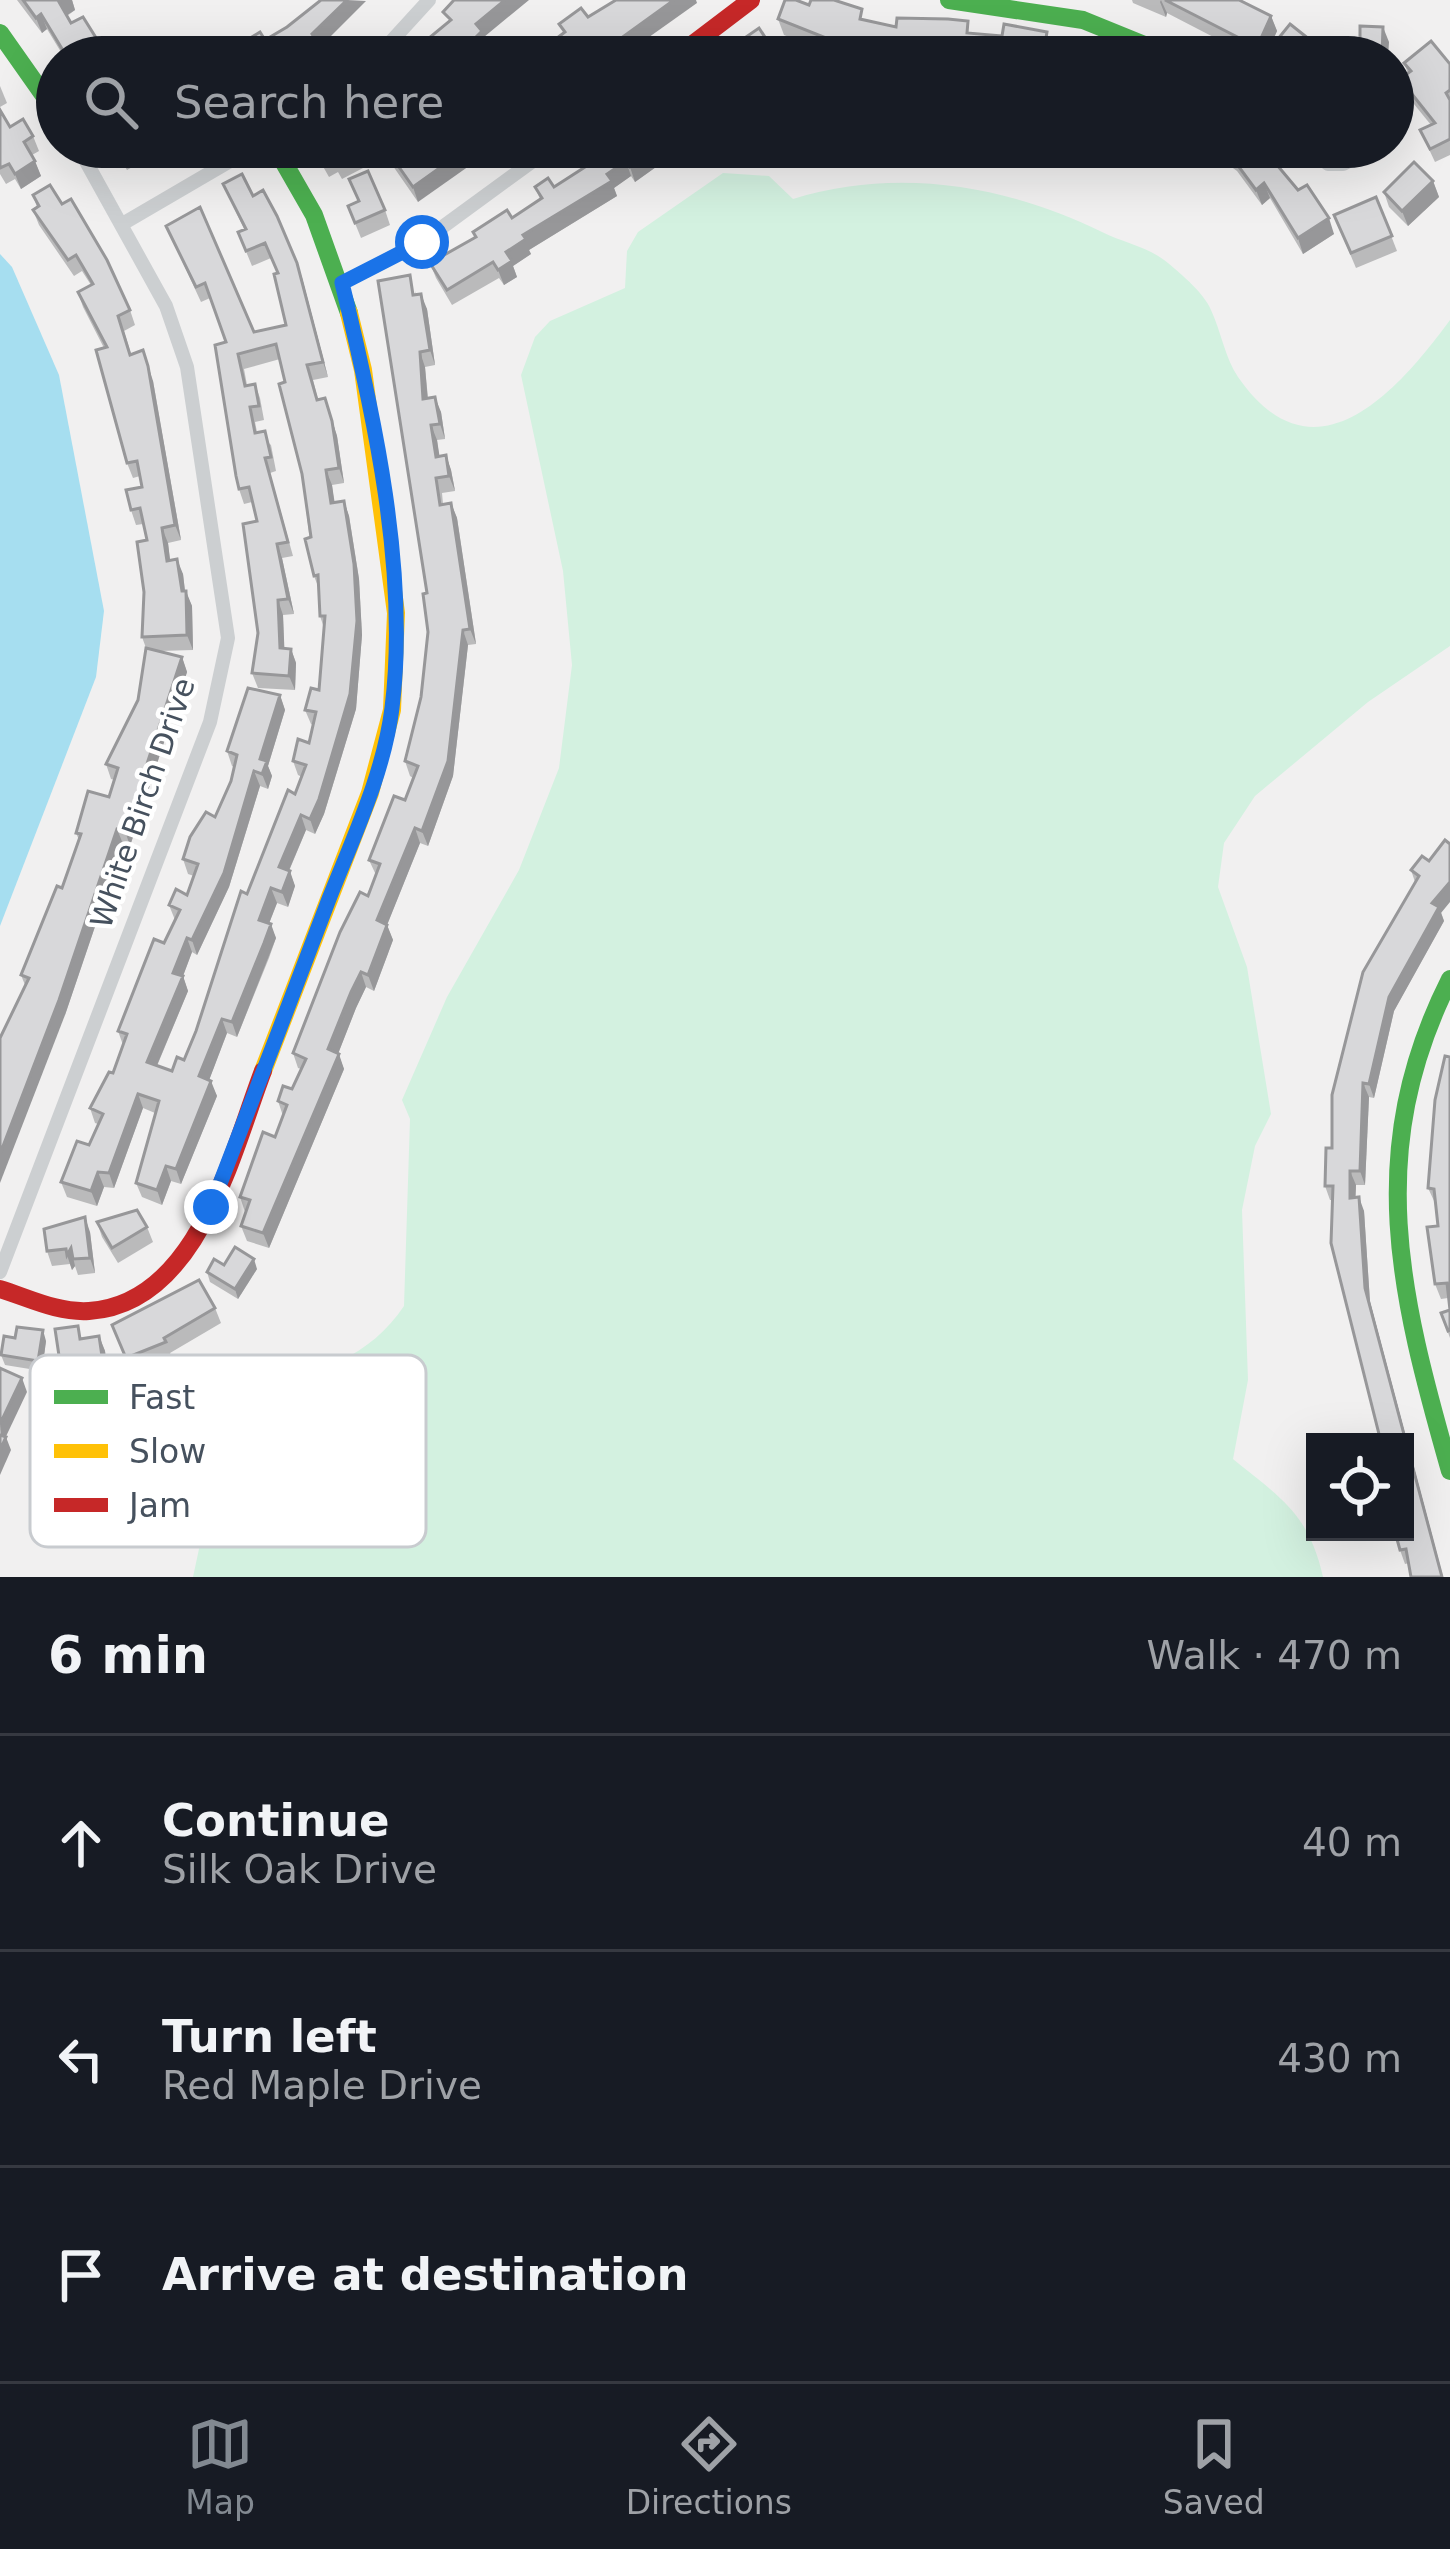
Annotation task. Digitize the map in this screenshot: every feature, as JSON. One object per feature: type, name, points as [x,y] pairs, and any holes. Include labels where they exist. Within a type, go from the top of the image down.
[{"type":"street","points":[[396,36],[429,0]]},
{"type":"street","points":[[704,36],[751,0]]},
{"type":"street","points":[[949,0],[1084,20],[1123,36]]},
{"type":"street","points":[[0,33],[36,84]]},
{"type":"street","name":"White Birch Drive","points":[[0,1272],[210,722],[228,638],[188,367],[166,306],[91,168]]},
{"type":"street","points":[[124,223],[218,168]]},
{"type":"street","points":[[0,1288],[64,1310],[107,1306],[148,1292],[186,1254],[211,1207],[370,793],[392,710],[396,613],[363,370],[342,283],[314,215],[287,168]]},
{"type":"street","points":[[342,283],[422,242],[523,168]]},
{"type":"street","points":[[1450,979],[1414,1070],[1398,1163],[1399,1262],[1450,1471]]},
{"type":"green space","points":[[723,173],[769,176],[793,199],[872,184],[911,183],[989,192],[1065,216],[1168,263],[1211,310],[1238,377],[1267,409],[1296,424],[1325,426],[1353,416],[1380,398],[1450,320],[1450,646],[1368,702],[1255,796],[1224,843],[1218,887],[1247,967],[1271,1114],[1255,1146],[1242,1210],[1248,1380],[1233,1459],[1301,1522],[1323,1577],[193,1577],[199,1547],[426,1547],[426,1355],[351,1355],[389,1326],[404,1306],[410,1119],[402,1100],[447,997],[519,870],[559,768],[572,665],[563,571],[521,375],[535,337],[550,321],[625,288],[627,251],[638,232]]},
{"type":"water","points":[[0,254],[12,267],[59,375],[104,611],[96,677],[0,926]]},
{"type":"building","points":[[23,0],[62,0],[71,23],[83,17],[95,36],[54,36],[41,14],[36,18]]},
{"type":"building","points":[[321,0],[347,0],[313,36],[272,36]]},
{"type":"building","points":[[454,0],[505,0],[476,24],[482,31],[477,36],[432,36],[451,20],[443,12]]},
{"type":"building","points":[[616,0],[674,0],[624,36],[560,36],[565,32],[559,24],[581,8],[588,17]]},
{"type":"building","points":[[785,0],[809,5],[811,0],[834,0],[862,9],[860,19],[896,27],[897,18],[948,19],[968,21],[967,33],[1002,36],[821,36],[778,19]]},
{"type":"building","points":[[1165,0],[1239,0],[1271,16],[1262,36],[1235,36]]},
{"type":"building","points":[[1004,24],[1047,32],[1046,36],[1002,36]]},
{"type":"building","points":[[1290,24],[1305,36],[1280,36]]},
{"type":"building","points":[[1360,26],[1383,27],[1383,36],[1360,36]]},
{"type":"building","points":[[1431,41],[1450,64],[1446,93],[1450,139],[1430,149],[1420,130],[1435,123],[1414,97],[1414,55]]},
{"type":"building","points":[[0,110],[10,127],[23,119],[33,136],[24,142],[35,161],[15,174],[9,164],[0,168]]},
{"type":"building","points":[[1414,162],[1433,181],[1402,211],[1384,192],[1408,168],[1414,168]]},
{"type":"building","points":[[400,168],[440,168],[413,187]]},
{"type":"building","points":[[583,168],[616,168],[607,174],[612,181],[523,235],[526,239],[506,252],[512,261],[498,270],[493,262],[447,290],[430,263],[476,237],[473,232],[507,210],[512,218],[542,198],[535,187],[548,178],[554,187]]},
{"type":"building","points":[[1240,168],[1280,168],[1298,190],[1307,185],[1329,218],[1298,238],[1264,183],[1256,190]]},
{"type":"building","points":[[368,171],[385,210],[355,223],[348,206],[359,201],[349,179]]},
{"type":"building","points":[[242,174],[253,196],[263,190],[277,216],[297,263],[323,362],[307,365],[317,400],[325,398],[332,421],[339,468],[326,470],[331,503],[344,501],[354,564],[357,621],[350,694],[319,799],[310,819],[301,815],[279,867],[290,871],[282,892],[271,888],[259,920],[271,924],[264,943],[232,1022],[222,1019],[199,1076],[211,1081],[176,1169],[166,1166],[157,1190],[136,1183],[159,1101],[138,1094],[109,1173],[98,1172],[91,1191],[61,1182],[77,1141],[89,1145],[103,1114],[90,1108],[109,1072],[113,1073],[127,1034],[118,1031],[154,939],[164,943],[180,910],[169,905],[176,889],[187,895],[198,864],[183,859],[190,837],[206,812],[215,817],[231,781],[237,755],[227,751],[248,688],[280,695],[260,759],[267,761],[262,774],[254,771],[224,873],[173,973],[183,976],[147,1062],[172,1071],[177,1057],[184,1060],[196,1031],[241,891],[247,894],[288,790],[295,794],[306,765],[293,761],[298,739],[309,743],[316,712],[305,710],[311,688],[319,690],[325,616],[320,616],[318,575],[314,576],[305,539],[311,537],[302,474],[279,384],[285,382],[276,344],[238,354],[245,386],[255,384],[259,406],[250,407],[255,433],[265,431],[271,457],[265,458],[288,542],[277,544],[288,599],[278,600],[280,648],[291,649],[289,676],[252,673],[258,633],[243,524],[257,521],[249,487],[239,489],[236,476],[215,345],[226,342],[205,283],[196,287],[166,226],[200,207],[254,332],[286,325],[274,274],[278,273],[265,243],[246,251],[238,232],[246,229],[223,184]]},
{"type":"building","points":[[50,185],[62,204],[71,199],[107,260],[130,310],[118,316],[130,355],[143,350],[148,366],[175,525],[162,528],[167,561],[177,559],[182,591],[186,591],[187,635],[142,637],[144,592],[137,542],[147,540],[140,508],[131,510],[126,490],[142,487],[137,461],[127,463],[96,350],[107,347],[78,292],[93,284],[76,255],[68,260],[33,210],[39,206],[33,195]]},
{"type":"building","points":[[1376,197],[1392,236],[1351,253],[1334,215]]},
{"type":"building","points":[[410,275],[413,295],[421,294],[430,350],[420,352],[423,399],[435,397],[440,424],[431,425],[436,457],[446,455],[449,476],[436,478],[440,505],[451,503],[470,629],[463,630],[448,761],[422,831],[415,828],[377,920],[387,925],[368,975],[361,972],[328,1049],[339,1054],[263,1233],[241,1226],[250,1200],[240,1197],[263,1132],[275,1137],[287,1105],[278,1101],[283,1086],[292,1089],[306,1059],[293,1053],[340,932],[360,892],[368,896],[380,864],[369,860],[394,796],[405,800],[418,766],[405,761],[421,697],[428,632],[423,594],[427,593],[378,281]]},
{"type":"building","points":[[146,648],[182,657],[125,831],[117,829],[0,1154],[0,1038],[29,978],[21,975],[57,886],[62,888],[81,834],[76,833],[88,791],[109,797],[118,768],[106,764],[138,700]]},
{"type":"building","points":[[1445,840],[1450,844],[1450,882],[1432,903],[1439,907],[1389,997],[1369,1084],[1363,1083],[1360,1171],[1350,1171],[1350,1198],[1359,1197],[1365,1288],[1404,1433],[1379,1433],[1331,1243],[1333,1186],[1325,1186],[1326,1148],[1332,1148],[1332,1095],[1363,972],[1419,876],[1411,870],[1422,856],[1429,861]]},
{"type":"building","points":[[1445,1056],[1450,1057],[1450,1310],[1447,1283],[1435,1284],[1427,1227],[1438,1226],[1434,1189],[1428,1188],[1435,1100]]},
{"type":"building","points":[[137,1210],[147,1227],[112,1248],[97,1222]]},
{"type":"building","points":[[85,1217],[90,1258],[73,1259],[71,1248],[67,1255],[66,1249],[47,1251],[44,1229]]},
{"type":"building","points":[[235,1247],[254,1259],[235,1289],[207,1272],[214,1259],[224,1265]]},
{"type":"building","points":[[199,1280],[215,1308],[164,1338],[166,1342],[134,1355],[125,1355],[112,1325]]},
{"type":"building","points":[[1450,1310],[1450,1330],[1448,1331],[1441,1313]]},
{"type":"building","points":[[78,1326],[80,1339],[99,1336],[102,1355],[59,1355],[55,1329]]},
{"type":"building","points":[[17,1327],[43,1330],[39,1355],[30,1355],[30,1360],[1,1355],[4,1336],[15,1338]]},
{"type":"building","points":[[0,1368],[22,1378],[0,1424]]},
{"type":"building","points":[[1414,1472],[1442,1577],[1411,1577],[1406,1549],[1400,1550],[1398,1541],[1414,1541]]},
{"type":"traffic: fast","points":[[949,0],[1083,20],[1122,36]]},
{"type":"traffic: fast","points":[[0,33],[36,84]]},
{"type":"traffic: fast","points":[[287,168],[314,215],[349,313]]},
{"type":"traffic: fast","points":[[1450,979],[1423,1043],[1406,1104],[1399,1164],[1405,1284],[1450,1471]]},
{"type":"traffic: slow","points":[[263,1071],[370,793],[392,710],[396,613],[363,370],[349,313]]},
{"type":"traffic: jam","points":[[704,36],[751,0]]},
{"type":"traffic: jam","points":[[0,1289],[55,1307],[89,1311],[127,1302],[158,1282],[205,1219],[263,1071]]},
{"type":"route","points":[[211,1207],[370,793],[392,710],[396,613],[390,552],[363,370],[342,283],[422,242]]}]
